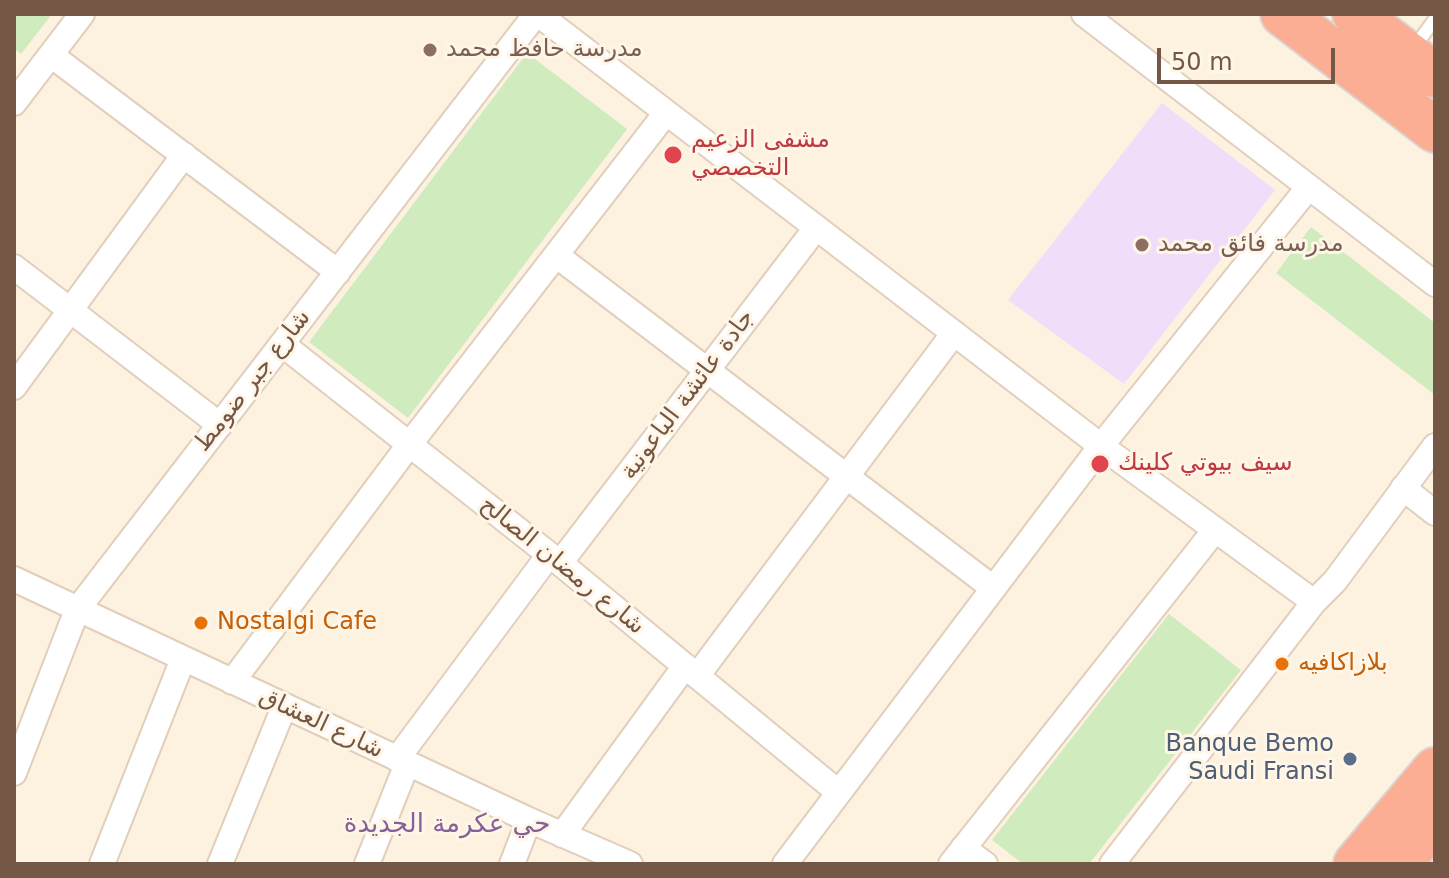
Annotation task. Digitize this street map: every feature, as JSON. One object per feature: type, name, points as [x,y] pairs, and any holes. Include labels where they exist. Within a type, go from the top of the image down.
[{"type":"highway","points":[[1283,14],[1435,130]]},
{"type":"highway","points":[[1355,14],[1422,65]]},
{"type":"highway","points":[[1356,864],[1435,770]]},
{"type":"highway","points":[[1399,864],[1435,820]]},
{"type":"street","points":[[14,103],[82,14]]},
{"type":"street","points":[[537,14],[1101,446],[1314,602]]},
{"type":"street","name":"شارع جبر ضومط","points":[[14,773],[20,739],[77,610],[537,14]]},
{"type":"street","points":[[1084,14],[1435,284]]},
{"type":"street","points":[[51,55],[338,272]]},
{"type":"street","points":[[232,682],[409,445],[666,113]]},
{"type":"street","points":[[14,387],[184,155]]},
{"type":"street","points":[[785,864],[1101,446],[1308,188]]},
{"type":"street","name":"جادة عائشة الباعونية","points":[[367,864],[402,762],[555,559],[708,369],[816,228]]},
{"type":"street","points":[[556,255],[993,588]]},
{"type":"street","points":[[14,267],[220,425]]},
{"type":"street","points":[[562,835],[847,475],[954,333]]},
{"type":"street","name":"شارع رمضان الصالح","points":[[282,344],[555,559],[838,792]]},
{"type":"street","points":[[1112,864],[1314,602],[1335,581],[1435,446]]},
{"type":"street","points":[[1403,488],[1435,513]]},
{"type":"street","points":[[985,864],[957,856],[1215,530]]},
{"type":"street","name":"شارع العشاق","points":[[14,579],[402,762],[630,864]]},
{"type":"street","points":[[102,864],[183,659]]},
{"type":"street","points":[[220,864],[284,707]]},
{"type":"street","points":[[512,864],[529,820]]},
{"type":"lane","points":[[1422,65],[1435,19]]},
{"type":"shaded area","name":"مدرسة فائق محمد","points":[[1162,103],[1275,190],[1124,384],[1008,300]]},
{"type":"green space","points":[[14,14],[52,14],[21,54],[14,49]]},
{"type":"green space","points":[[527,53],[627,129],[408,418],[309,342]]},
{"type":"green space","points":[[1311,227],[1435,323],[1435,395],[1276,273]]},
{"type":"green space","points":[[1169,614],[1241,670],[1089,864],[1023,864],[992,840]]},
{"type":"place","name":"مدرسة حافظ محمد","points":[[430,50]]},
{"type":"place","name":"مشفى الزعيم التخصصي","points":[[673,155]]},
{"type":"place","name":"مدرسة فائق محمد","points":[[1142,245]]},
{"type":"place","name":"سيف بيوتي كلينك","points":[[1100,464]]},
{"type":"place","name":"Nostalgi Cafe","points":[[201,623]]},
{"type":"place","name":"بلازاكافيه","points":[[1282,664]]},
{"type":"place","name":"Banque Bemo Saudi Fransi","points":[[1350,759]]},
{"type":"district","name":"حي عكرمة الجديدة","points":[[447,825]]}]
